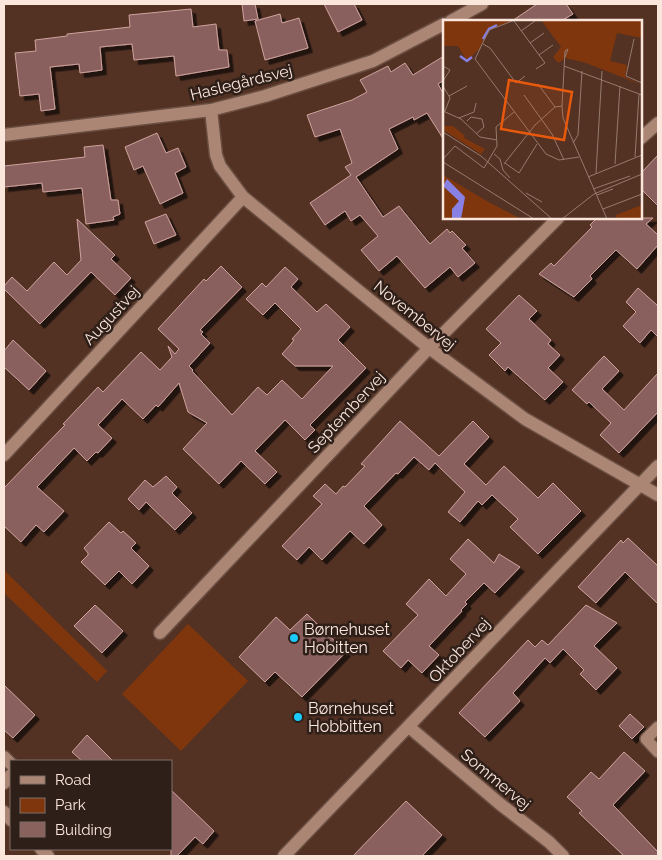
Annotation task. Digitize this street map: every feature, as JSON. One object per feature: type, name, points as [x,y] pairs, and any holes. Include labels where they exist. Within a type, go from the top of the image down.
[{"type":"street","points":[[453,20],[482,4]]},
{"type":"street","name":"Haslegårdsvej","points":[[4,135],[211,110],[265,96],[373,61],[443,25]]},
{"type":"street","name":"Novembervej","points":[[211,110],[216,155],[220,166],[243,197],[428,348],[525,419],[658,495]]},
{"type":"street","points":[[642,137],[658,123]]},
{"type":"street","name":"Augustvej","points":[[4,455],[243,197]]},
{"type":"street","name":"Septembervej","points":[[160,632],[428,348],[557,219]]},
{"type":"street","name":"Oktobervej","points":[[284,856],[410,727],[658,466]]},
{"type":"street","name":"Sommervej","points":[[410,727],[500,804],[549,842],[563,856]]},
{"type":"lane","points":[[658,726],[646,739],[658,752]]},
{"type":"green space","points":[[4,570],[107,671],[97,682],[4,593]]},
{"type":"green space","points":[[188,624],[248,681],[181,751],[122,694]]},
{"type":"building","points":[[242,4],[255,4],[258,19],[244,21]]},
{"type":"building","points":[[324,4],[354,4],[362,20],[338,32]]},
{"type":"building","points":[[537,4],[566,4],[573,14],[563,20],[513,20]]},
{"type":"building","points":[[191,9],[193,27],[216,24],[219,50],[227,50],[229,67],[176,76],[174,56],[134,60],[132,44],[100,47],[102,70],[80,73],[79,64],[50,67],[55,109],[41,111],[39,94],[20,96],[15,53],[36,51],[35,40],[67,36],[67,34],[130,27],[129,15]]},
{"type":"building","points":[[280,14],[282,23],[299,18],[308,48],[265,60],[255,21]]},
{"type":"building","points":[[443,57],[443,81],[438,84],[443,93],[443,138],[427,113],[414,120],[413,117],[389,129],[398,149],[356,177],[383,217],[399,206],[430,244],[447,229],[450,233],[452,231],[466,245],[462,248],[475,263],[458,277],[450,267],[425,288],[397,256],[379,271],[361,250],[378,236],[360,215],[351,221],[345,211],[325,225],[310,203],[351,175],[345,167],[352,163],[340,129],[315,137],[307,115],[352,100],[367,92],[360,80],[388,66],[391,72],[405,63],[413,75]]},
{"type":"building","points":[[157,133],[166,153],[178,148],[186,167],[175,173],[183,193],[160,204],[143,166],[134,170],[125,147]]},
{"type":"building","points":[[103,145],[111,200],[118,200],[120,214],[113,217],[114,220],[86,224],[82,188],[43,192],[42,183],[4,187],[4,166],[85,157],[84,147]]},
{"type":"building","points":[[658,155],[658,206],[642,190],[642,172]]},
{"type":"building","points":[[166,214],[176,235],[154,244],[145,222]]},
{"type":"building","points":[[653,218],[646,224],[658,235],[658,245],[637,269],[616,250],[590,276],[592,279],[574,297],[539,274],[551,263],[554,266],[592,227],[590,225],[596,219]]},
{"type":"building","points":[[77,219],[115,255],[111,259],[131,278],[115,295],[91,272],[40,324],[4,289],[4,286],[12,277],[27,291],[54,262],[67,275],[81,260]]},
{"type":"building","points":[[221,266],[242,287],[200,330],[203,332],[201,334],[210,343],[189,366],[232,415],[258,387],[267,395],[282,380],[302,399],[333,366],[295,366],[282,354],[301,329],[275,303],[263,315],[246,299],[262,283],[266,287],[285,267],[298,279],[291,287],[317,312],[326,304],[350,327],[338,340],[366,368],[310,425],[315,430],[305,440],[285,420],[255,451],[277,472],[265,484],[241,461],[219,484],[183,449],[207,423],[188,412],[179,383],[158,407],[156,405],[143,419],[122,399],[98,425],[112,438],[98,453],[96,452],[87,461],[74,448],[37,487],[64,511],[44,532],[36,525],[21,542],[4,526],[4,488],[65,425],[63,424],[98,387],[103,392],[141,352],[160,370],[172,357],[168,346],[175,354],[179,349],[158,329],[204,279],[206,281]]},
{"type":"building","points":[[638,288],[658,306],[658,337],[651,330],[640,343],[623,326],[636,312],[626,302]]},
{"type":"building","points":[[519,295],[537,311],[529,319],[551,340],[548,344],[560,355],[548,368],[563,382],[545,400],[508,367],[505,371],[489,355],[501,343],[486,329]]},
{"type":"building","points":[[13,340],[46,371],[29,390],[4,367],[4,351]]},
{"type":"building","points":[[604,356],[619,371],[602,389],[624,410],[658,373],[658,412],[619,453],[600,435],[611,423],[589,402],[587,404],[572,390]]},
{"type":"building","points":[[400,421],[439,456],[473,421],[489,437],[464,464],[486,485],[504,466],[538,498],[553,483],[581,511],[538,554],[510,527],[518,519],[492,495],[482,505],[478,501],[460,522],[448,512],[465,492],[435,463],[429,470],[414,457],[364,506],[382,525],[364,544],[350,531],[322,560],[309,547],[297,560],[282,546],[322,504],[313,496],[325,484],[336,494],[343,486],[345,487],[365,466],[361,464]]},
{"type":"building","points":[[166,476],[177,487],[172,493],[192,513],[175,530],[146,502],[139,510],[128,499],[145,480],[153,487]]},
{"type":"building","points":[[109,522],[136,543],[131,548],[149,566],[132,584],[119,571],[105,585],[81,562],[88,555],[84,548]]},
{"type":"building","points":[[628,538],[658,566],[658,604],[625,572],[596,603],[578,587],[621,540],[623,543]]},
{"type":"building","points":[[468,539],[494,563],[499,554],[520,567],[495,593],[484,583],[465,602],[467,604],[462,611],[429,646],[439,655],[422,673],[408,660],[401,668],[383,651],[418,615],[406,604],[429,579],[446,596],[466,574],[450,559]]},
{"type":"building","points":[[95,605],[123,631],[102,653],[74,626]]},
{"type":"building","points":[[586,605],[617,623],[594,646],[617,668],[596,690],[580,674],[584,670],[563,649],[550,663],[545,658],[513,693],[520,701],[485,737],[459,713],[528,640],[535,647],[542,640],[548,645]]},
{"type":"building","name":"Børnehuset Hobitten","points":[[307,614],[346,652],[302,697],[275,672],[265,682],[239,657],[276,617],[290,630]]},
{"type":"building","points":[[4,685],[35,715],[13,738],[4,730]]},
{"type":"building","points":[[630,714],[644,727],[632,739],[619,726]]},
{"type":"building","points":[[87,735],[112,760],[81,760],[72,752]]},
{"type":"building","points":[[624,752],[645,771],[613,805],[658,852],[658,856],[624,856],[579,813],[582,811],[567,797],[591,772],[599,779]]},
{"type":"building","points":[[172,791],[214,831],[203,844],[195,837],[177,856],[171,856]]},
{"type":"building","points":[[406,801],[442,835],[422,856],[353,856]]},
{"type":"place","name":"Børnehuset Hobitten","points":[[294,638]]},
{"type":"place","name":"Børnehuset Hobbitten","points":[[298,717]]}]
